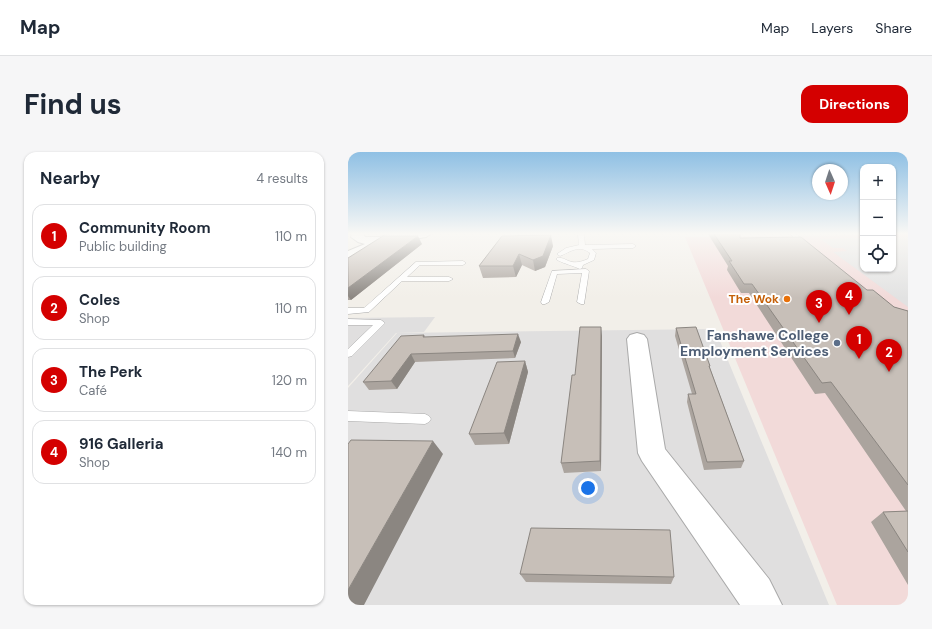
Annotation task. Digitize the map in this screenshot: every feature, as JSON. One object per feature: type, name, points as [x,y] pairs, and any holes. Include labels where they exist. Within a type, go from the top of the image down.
[{"type":"street","points":[[637,339],[652,453],[755,593],[762,605]]},
{"type":"lane","points":[[561,255],[560,256],[564,262],[586,271],[581,302]]},
{"type":"lane","points":[[545,302],[554,272],[580,268],[591,260],[592,255]]},
{"type":"lane","points":[[348,311],[366,310],[418,263],[463,263]]},
{"type":"lane","points":[[401,279],[449,279]]},
{"type":"lane","points":[[348,322],[381,323],[348,354]]},
{"type":"lane","points":[[348,416],[426,419]]},
{"type":"shaded area","points":[[692,255],[860,255],[860,272],[896,272],[896,255],[908,255],[908,605],[837,605]]},
{"type":"shaded area","points":[[837,255],[860,255],[860,272]]},
{"type":"shaded area","points":[[896,255],[908,255],[908,307],[860,272],[896,272]]},
{"type":"shaded area","points":[[435,317],[424,332],[396,333],[348,386],[348,318]]},
{"type":"shaded area","points":[[715,329],[829,605],[348,605],[348,388],[397,333]]},
{"type":"building","points":[[353,255],[392,255],[348,288],[348,258]]},
{"type":"building","points":[[487,255],[518,255],[513,266],[479,266]]},
{"type":"building","points":[[522,255],[543,255],[533,260]]},
{"type":"building","points":[[728,255],[824,255],[867,290],[873,290],[894,307],[908,311],[908,485],[831,382],[822,383],[752,284],[744,284],[729,261],[732,261]]},
{"type":"building","points":[[580,327],[601,327],[600,461],[561,463],[572,375],[575,375]]},
{"type":"building","points":[[696,327],[744,461],[707,462],[688,394],[696,394],[676,328]]},
{"type":"building","points":[[518,334],[513,351],[411,354],[391,381],[363,382],[401,336],[424,335],[423,337]]},
{"type":"building","points":[[525,361],[504,433],[469,434],[497,362]]},
{"type":"building","points":[[351,440],[433,441],[348,590],[348,444]]},
{"type":"building","points":[[908,511],[908,552],[883,512]]},
{"type":"building","points":[[531,528],[670,530],[674,577],[520,574]]},
{"type":"place","name":"The Wok","points":[[787,299]]},
{"type":"place","name":"916 Galleria","points":[[849,315]]},
{"type":"place","name":"The Perk","points":[[819,323]]},
{"type":"place","name":"Fanshawe College Employment Services","points":[[837,343]]},
{"type":"place","name":"Community Room","points":[[859,359]]},
{"type":"place","name":"Coles","points":[[889,372]]}]
